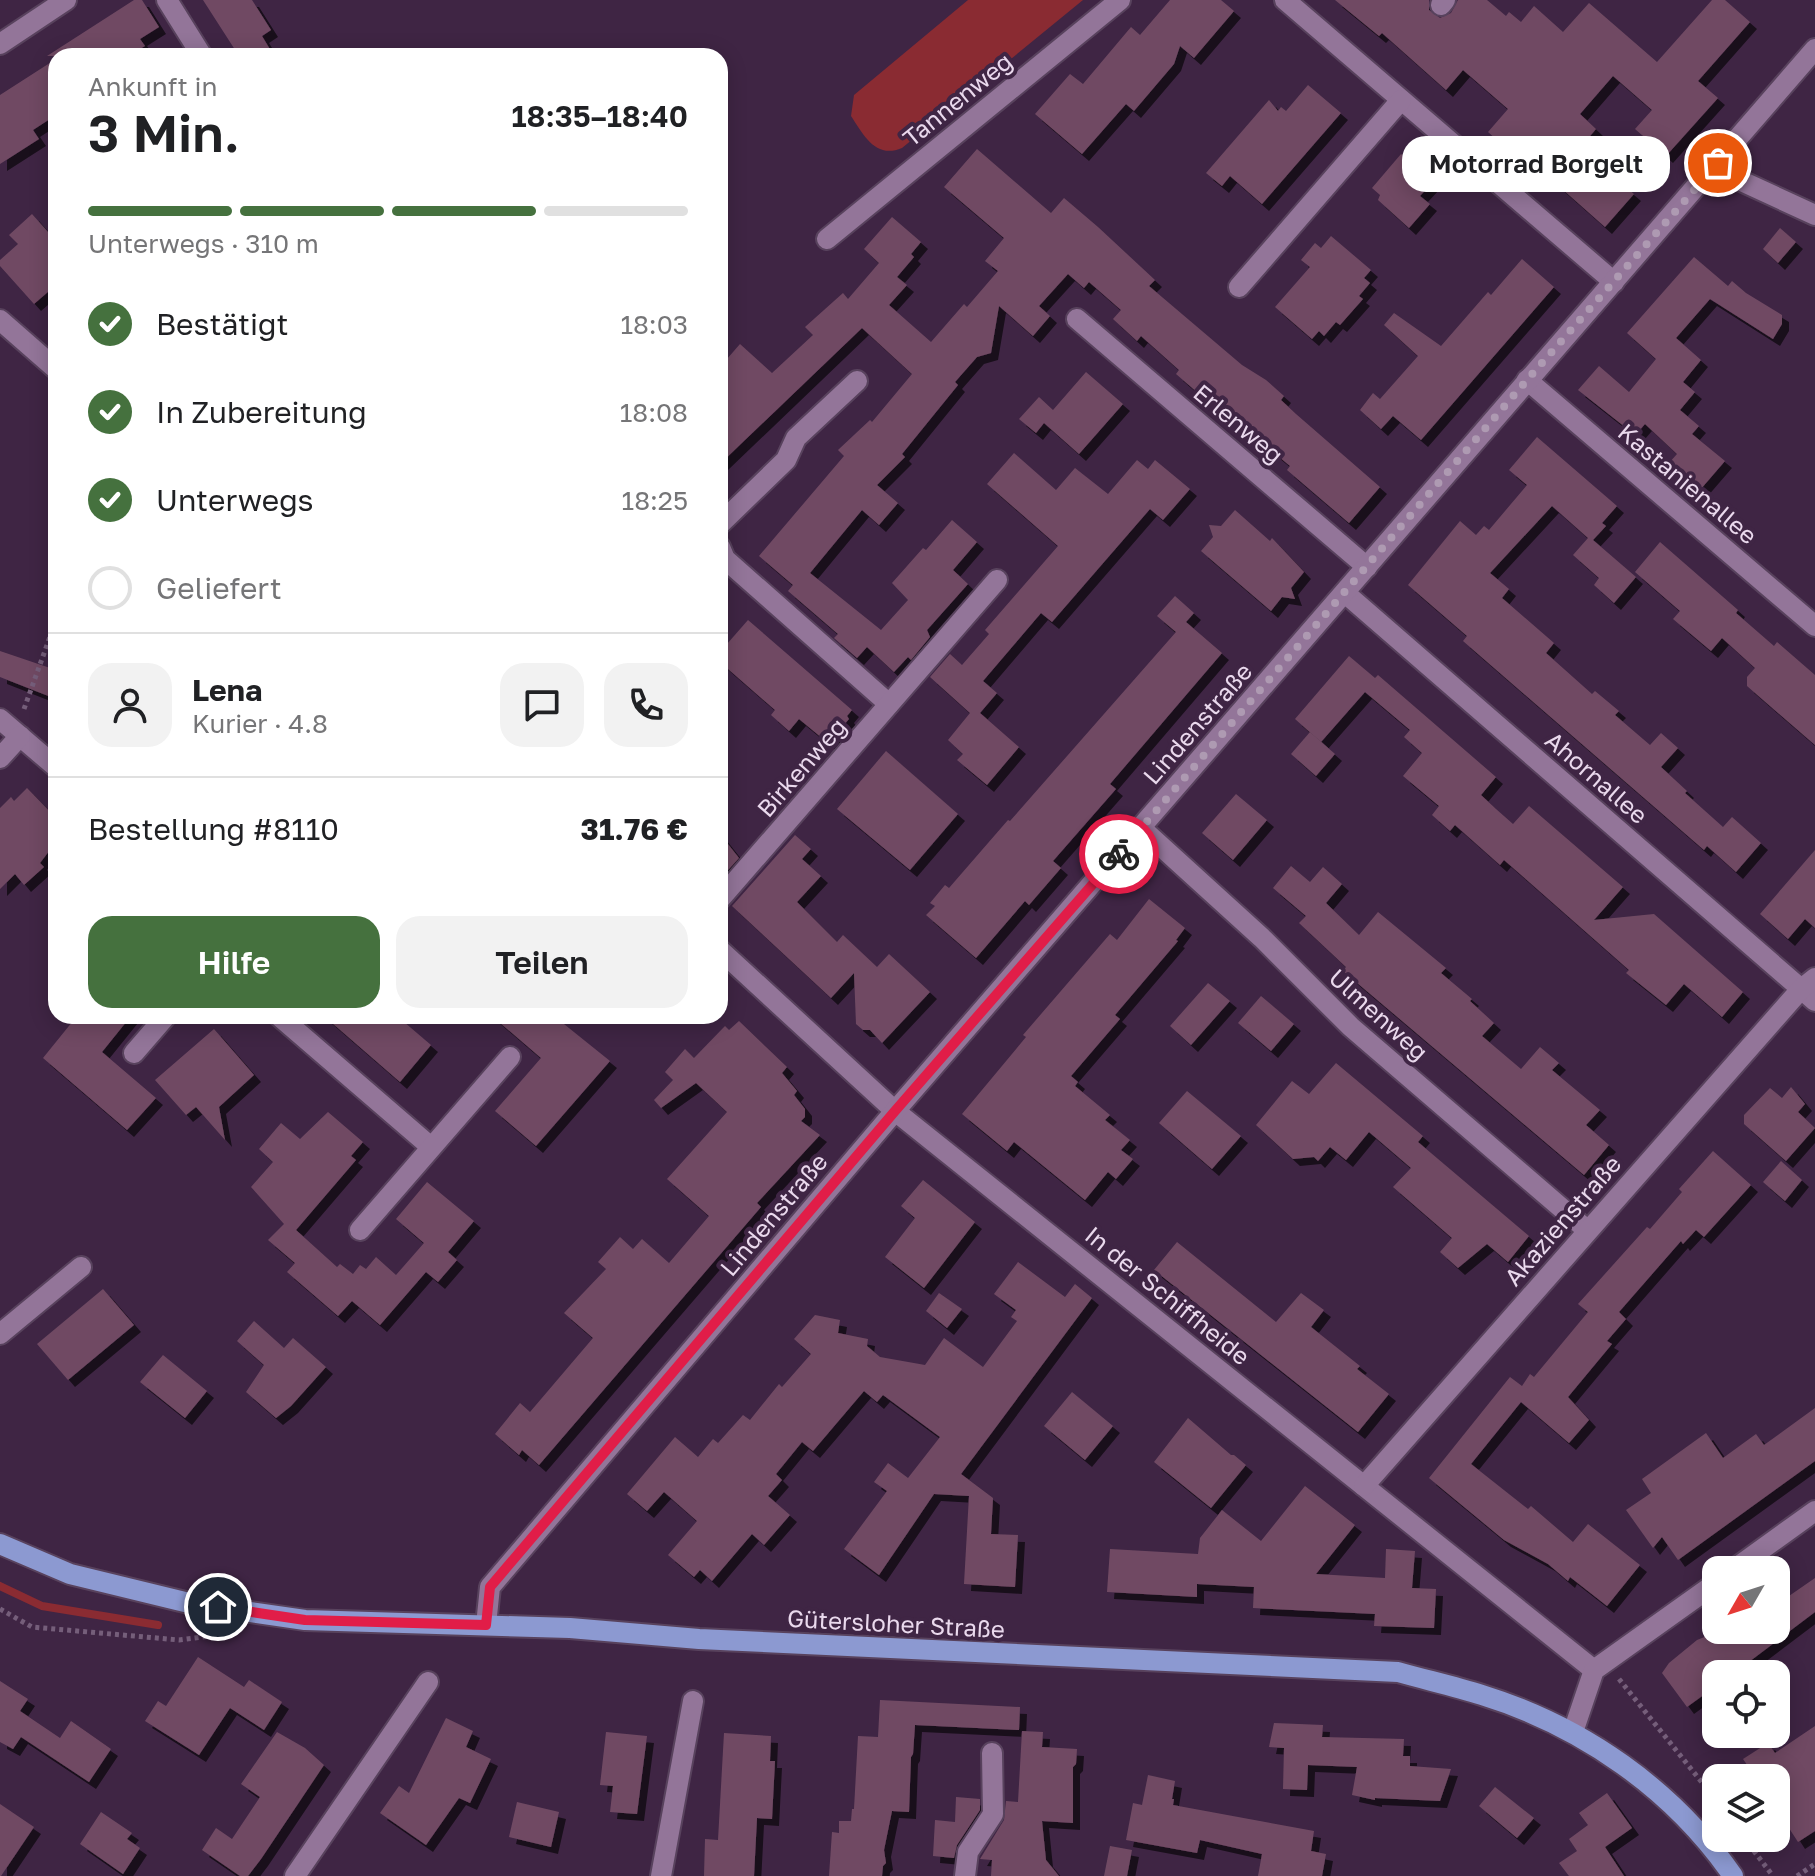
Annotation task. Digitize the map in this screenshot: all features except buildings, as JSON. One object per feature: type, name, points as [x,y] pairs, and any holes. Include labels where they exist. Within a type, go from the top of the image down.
[{"type":"main road","name":"Gütersloher Straße","points":[[0,1544],[70,1574],[189,1603],[305,1620],[486,1625],[699,1639],[1398,1672],[1484,1695],[1573,1732],[1613,1757],[1668,1799],[1733,1876]]},
{"type":"street","points":[[0,44],[66,0]]},
{"type":"street","points":[[167,0],[197,48]]},
{"type":"street","name":"Tannenweg","points":[[827,239],[1120,0]]},
{"type":"street","points":[[1285,0],[1614,282]]},
{"type":"street","name":"Lindenstraße","points":[[486,1625],[490,1587],[895,1111],[1815,49]]},
{"type":"street","points":[[1239,287],[1401,100]]},
{"type":"street","points":[[1718,163],[1737,179],[1815,215]]},
{"type":"street","name":"Erlenweg","points":[[1077,319],[1367,567]]},
{"type":"street","points":[[0,320],[48,362]]},
{"type":"street","name":"Kastanienallee","points":[[1527,380],[1815,626]]},
{"type":"street","points":[[728,516],[786,460],[796,438],[857,381]]},
{"type":"street","points":[[728,562],[889,704]]},
{"type":"street","name":"Birkenweg","points":[[728,890],[997,580]]},
{"type":"street","name":"Ahornallee","points":[[1345,593],[1810,989]]},
{"type":"street","points":[[0,758],[12,729],[48,760]]},
{"type":"street","name":"Ulmenweg","points":[[1141,828],[1262,938],[1351,1027],[1587,1230]]},
{"type":"street","name":"In der Schiffheide","points":[[728,957],[895,1111],[1364,1486],[1600,1666]]},
{"type":"street","name":"Akazienstraße","points":[[1364,1486],[1587,1230],[1810,989]]},
{"type":"street","points":[[134,1053],[159,1024]]},
{"type":"street","points":[[288,1024],[431,1147]]},
{"type":"street","points":[[360,1230],[510,1057]]},
{"type":"street","points":[[0,1334],[81,1267]]},
{"type":"street","points":[[1752,1556],[1815,1511]]},
{"type":"street","points":[[1573,1732],[1600,1666],[1702,1593]]},
{"type":"street","points":[[295,1876],[428,1682]]},
{"type":"street","points":[[661,1876],[693,1701]]},
{"type":"street","points":[[965,1876],[968,1852],[993,1814],[992,1753]]},
{"type":"path","points":[[12,729],[48,640]]},
{"type":"path","points":[[1600,1666],[1702,1784]]},
{"type":"path","points":[[1755,1852],[1773,1876]]},
{"type":"path","points":[[1797,1876],[1815,1864]]},
{"type":"shaded area","points":[[968,0],[1083,0],[902,148],[893,151],[878,148],[866,138],[851,116],[854,95]]},
{"type":"waterway","points":[[0,1586],[42,1606],[158,1625]]},
{"type":"way so far","points":[[1119,854],[1718,163]]},
{"type":"place","name":"Motorrad Borgelt","points":[[1718,163]]},
{"type":"route","points":[[218,1607],[305,1620],[486,1625],[490,1587],[895,1111],[1119,854]]}]
